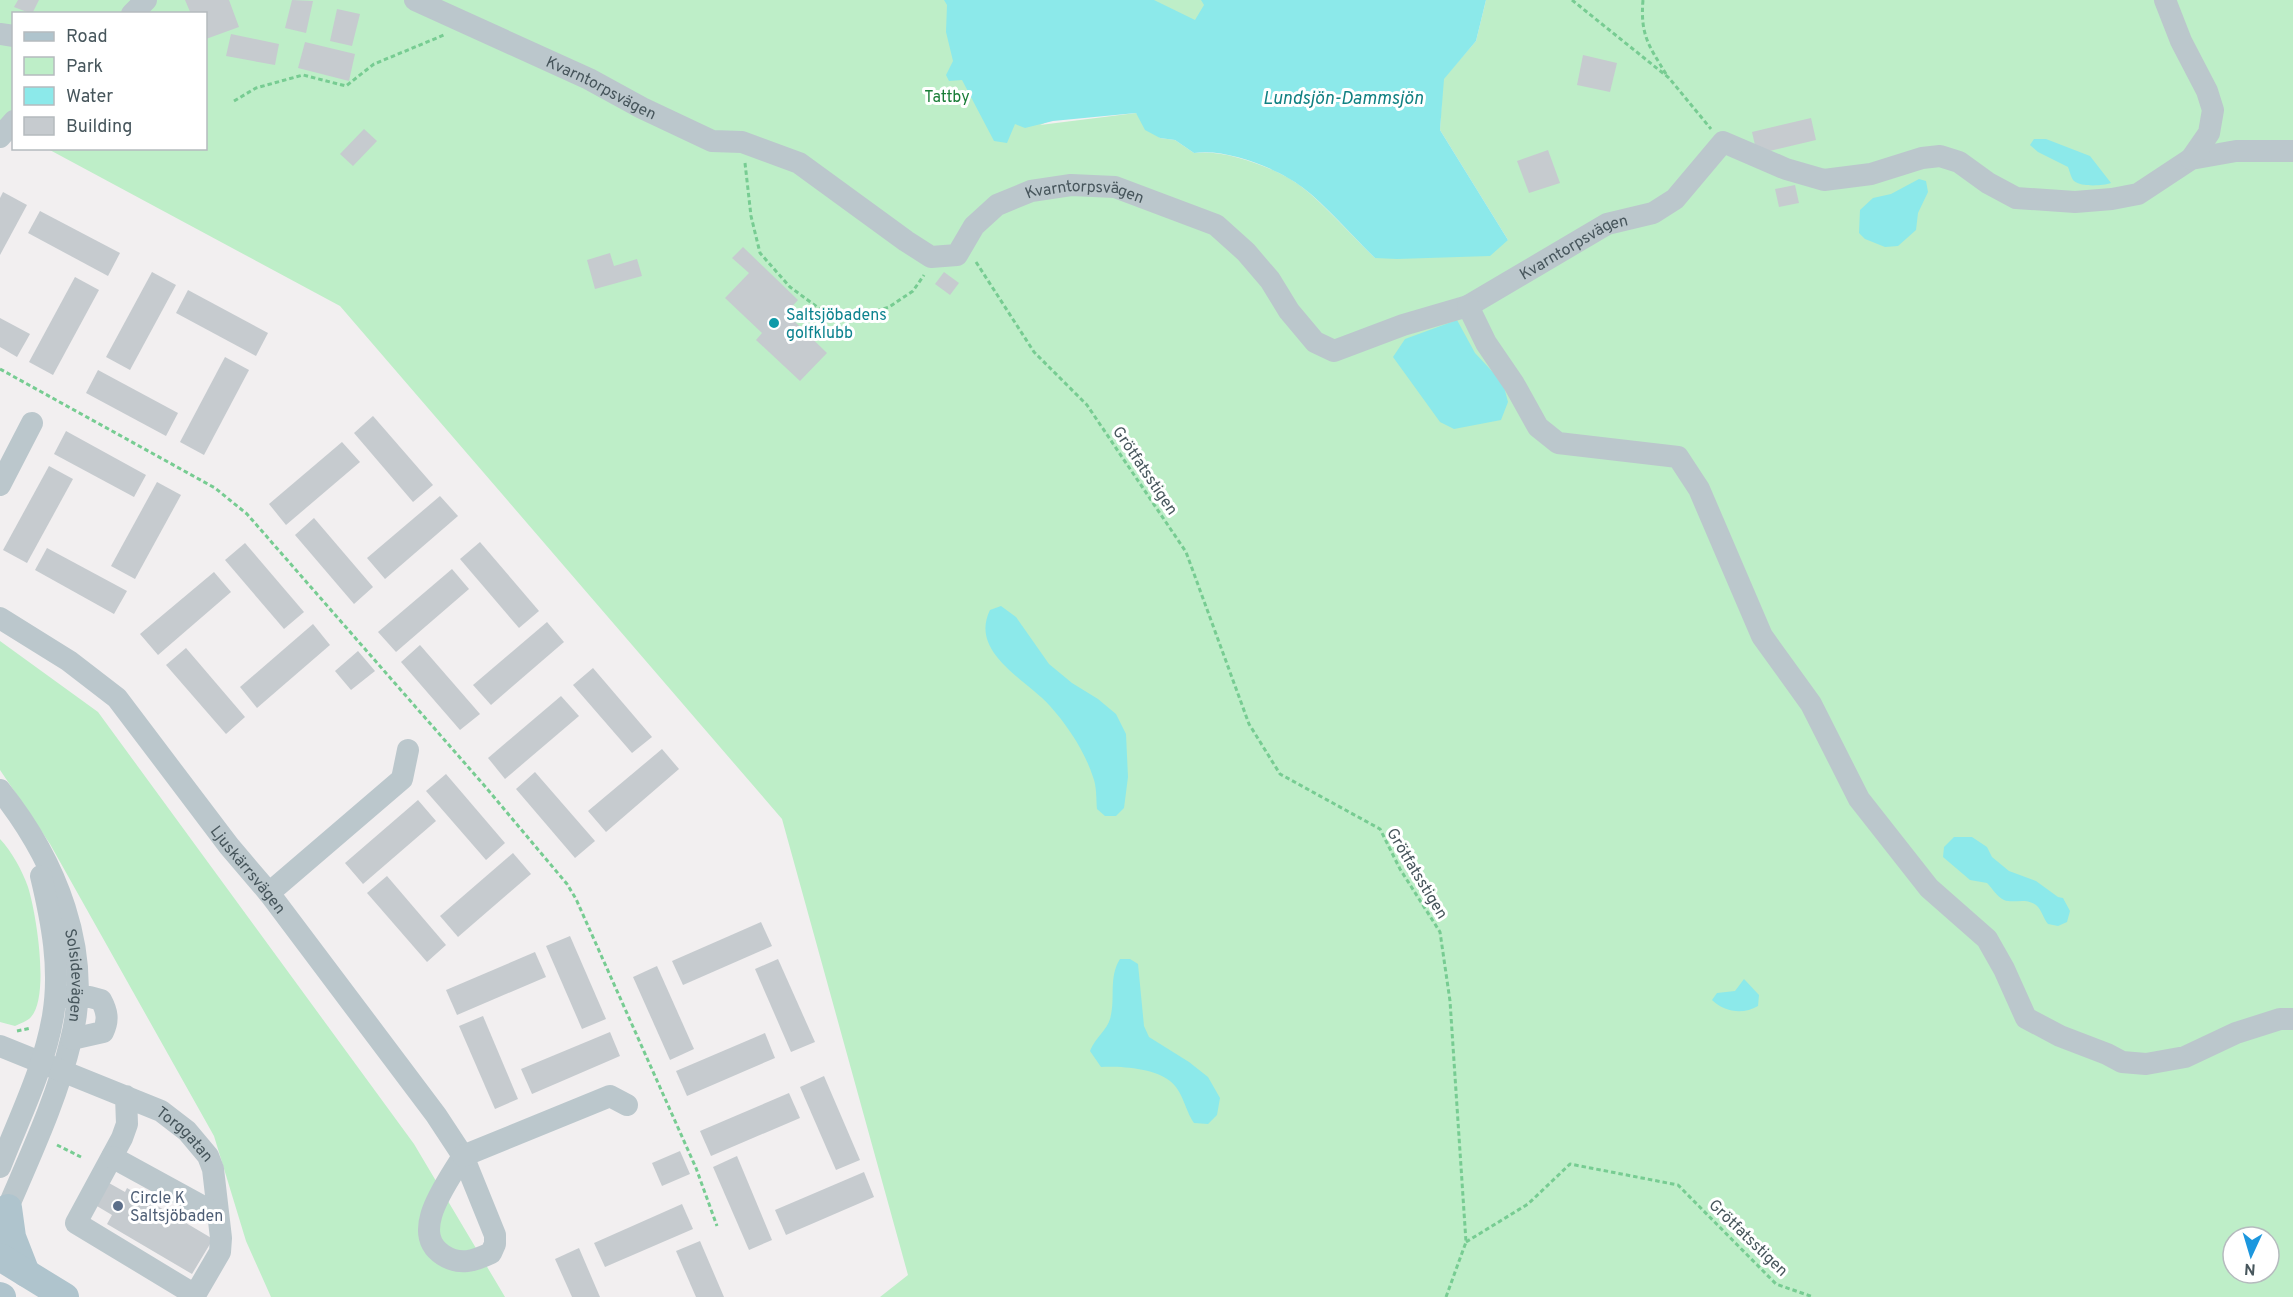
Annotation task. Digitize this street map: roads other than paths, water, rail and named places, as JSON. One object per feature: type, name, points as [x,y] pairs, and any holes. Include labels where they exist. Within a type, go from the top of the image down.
[{"type":"main road","points":[[4,1218],[26,1273]]},
{"type":"main road","points":[[0,1257],[65,1297]]},
{"type":"street","points":[[134,12],[146,0]]},
{"type":"street","name":"Kvarntorpsvägen","points":[[415,0],[589,79],[642,108],[711,141],[742,142],[799,163],[931,257],[957,255],[974,226],[997,205],[1031,191],[1071,185],[1115,187],[1216,225],[1246,252],[1270,280],[1290,311],[1315,342],[1334,351],[1403,325],[1468,306],[1607,224],[1653,213],[1675,199],[1723,142],[1786,169],[1824,180],[1871,174],[1922,158],[1940,156],[1959,162],[1988,183],[2016,198],[2075,202],[2138,194],[2191,159]]},
{"type":"street","points":[[2164,0],[2181,41],[2207,91],[2213,110],[2209,133],[2191,159]]},
{"type":"street","points":[[0,137],[12,123]]},
{"type":"street","points":[[2191,159],[2236,151],[2293,151]]},
{"type":"street","points":[[1468,306],[1485,343],[1514,384],[1538,427],[1558,443],[1678,457],[1699,489],[1762,636],[1811,704],[1859,799],[1929,888],[1987,939],[2004,969],[2026,1018],[2060,1036],[2122,1062],[2146,1064],[2185,1057],[2236,1033],[2280,1019],[2293,1019]]},
{"type":"street","points":[[0,485],[32,423]]},
{"type":"street","name":"Ljuskärrsvägen","points":[[0,618],[69,661],[117,698],[229,846],[269,893],[436,1115],[462,1156],[610,1095],[627,1106]]},
{"type":"street","points":[[269,893],[402,779],[408,750]]},
{"type":"street","name":"Solsidevägen","points":[[0,790],[49,864],[64,902],[72,937],[66,996],[72,1039],[63,1070],[4,1218]]},
{"type":"street","points":[[66,996],[101,1000],[107,1017],[107,1024],[103,1032],[72,1039]]},
{"type":"street","name":"Solsidevägen","points":[[0,1167],[41,1062],[53,1016],[66,996]]},
{"type":"street","name":"Torggatan","points":[[0,1046],[63,1070],[126,1096],[161,1111],[187,1131],[208,1156],[213,1169],[220,1252],[195,1295],[75,1223],[117,1148],[127,1124],[126,1096]]},
{"type":"street","points":[[117,1148],[217,1205]]},
{"type":"water","name":"Lundsjön-Dammsjön","points":[[944,0],[1154,0],[1195,20],[1204,5],[1201,0],[1486,0],[1476,41],[1444,79],[1440,130],[1508,240],[1490,256],[1375,258],[1321,203],[1291,180],[1251,161],[1207,152],[1194,153],[1175,140],[1160,138],[1145,130],[1136,113],[1053,121],[1025,128],[1015,124],[1007,143],[994,141],[962,80],[949,81],[946,75],[953,61],[946,32],[947,5]]},
{"type":"water","points":[[2034,139],[2046,139],[2090,156],[2111,183],[2092,185],[2077,183],[2072,178],[2068,167],[2038,152],[2030,145]]},
{"type":"water","points":[[1919,179],[1926,181],[1928,192],[1918,213],[1916,230],[1898,246],[1885,247],[1865,239],[1859,233],[1860,210],[1873,198],[1891,194]]},
{"type":"water","points":[[1457,320],[1475,353],[1503,383],[1508,402],[1501,420],[1454,429],[1440,422],[1393,357],[1405,339]]},
{"type":"water","points":[[1001,606],[1016,617],[1049,664],[1116,714],[1126,734],[1128,777],[1124,808],[1116,816],[1105,816],[1097,809],[1095,785],[1090,768],[1081,749],[1063,722],[1040,696],[1003,664],[993,652],[987,639],[986,625],[990,610]]},
{"type":"water","points":[[1954,837],[1972,837],[1987,847],[1992,857],[2009,871],[2036,881],[2058,897],[2063,898],[2070,911],[2067,922],[2058,926],[2048,924],[2036,905],[2024,901],[2004,900],[1987,883],[1970,880],[1943,857],[1944,847]]},
{"type":"water","points":[[1120,959],[1130,959],[1138,964],[1144,1026],[1149,1037],[1208,1077],[1220,1098],[1217,1115],[1208,1124],[1194,1123],[1181,1095],[1170,1081],[1155,1073],[1137,1069],[1101,1067],[1090,1051],[1110,1019],[1114,974]]},
{"type":"water","points":[[1744,979],[1759,995],[1758,1006],[1746,1011],[1734,1011],[1712,1000],[1717,993],[1735,991]]},
{"type":"place","name":"Saltsjöbadens golfklubb","points":[[774,323]]},
{"type":"place","name":"Circle K Saltsjöbaden","points":[[118,1206]]},
{"type":"park label","name":"Tattby","points":[[947,96]]}]
